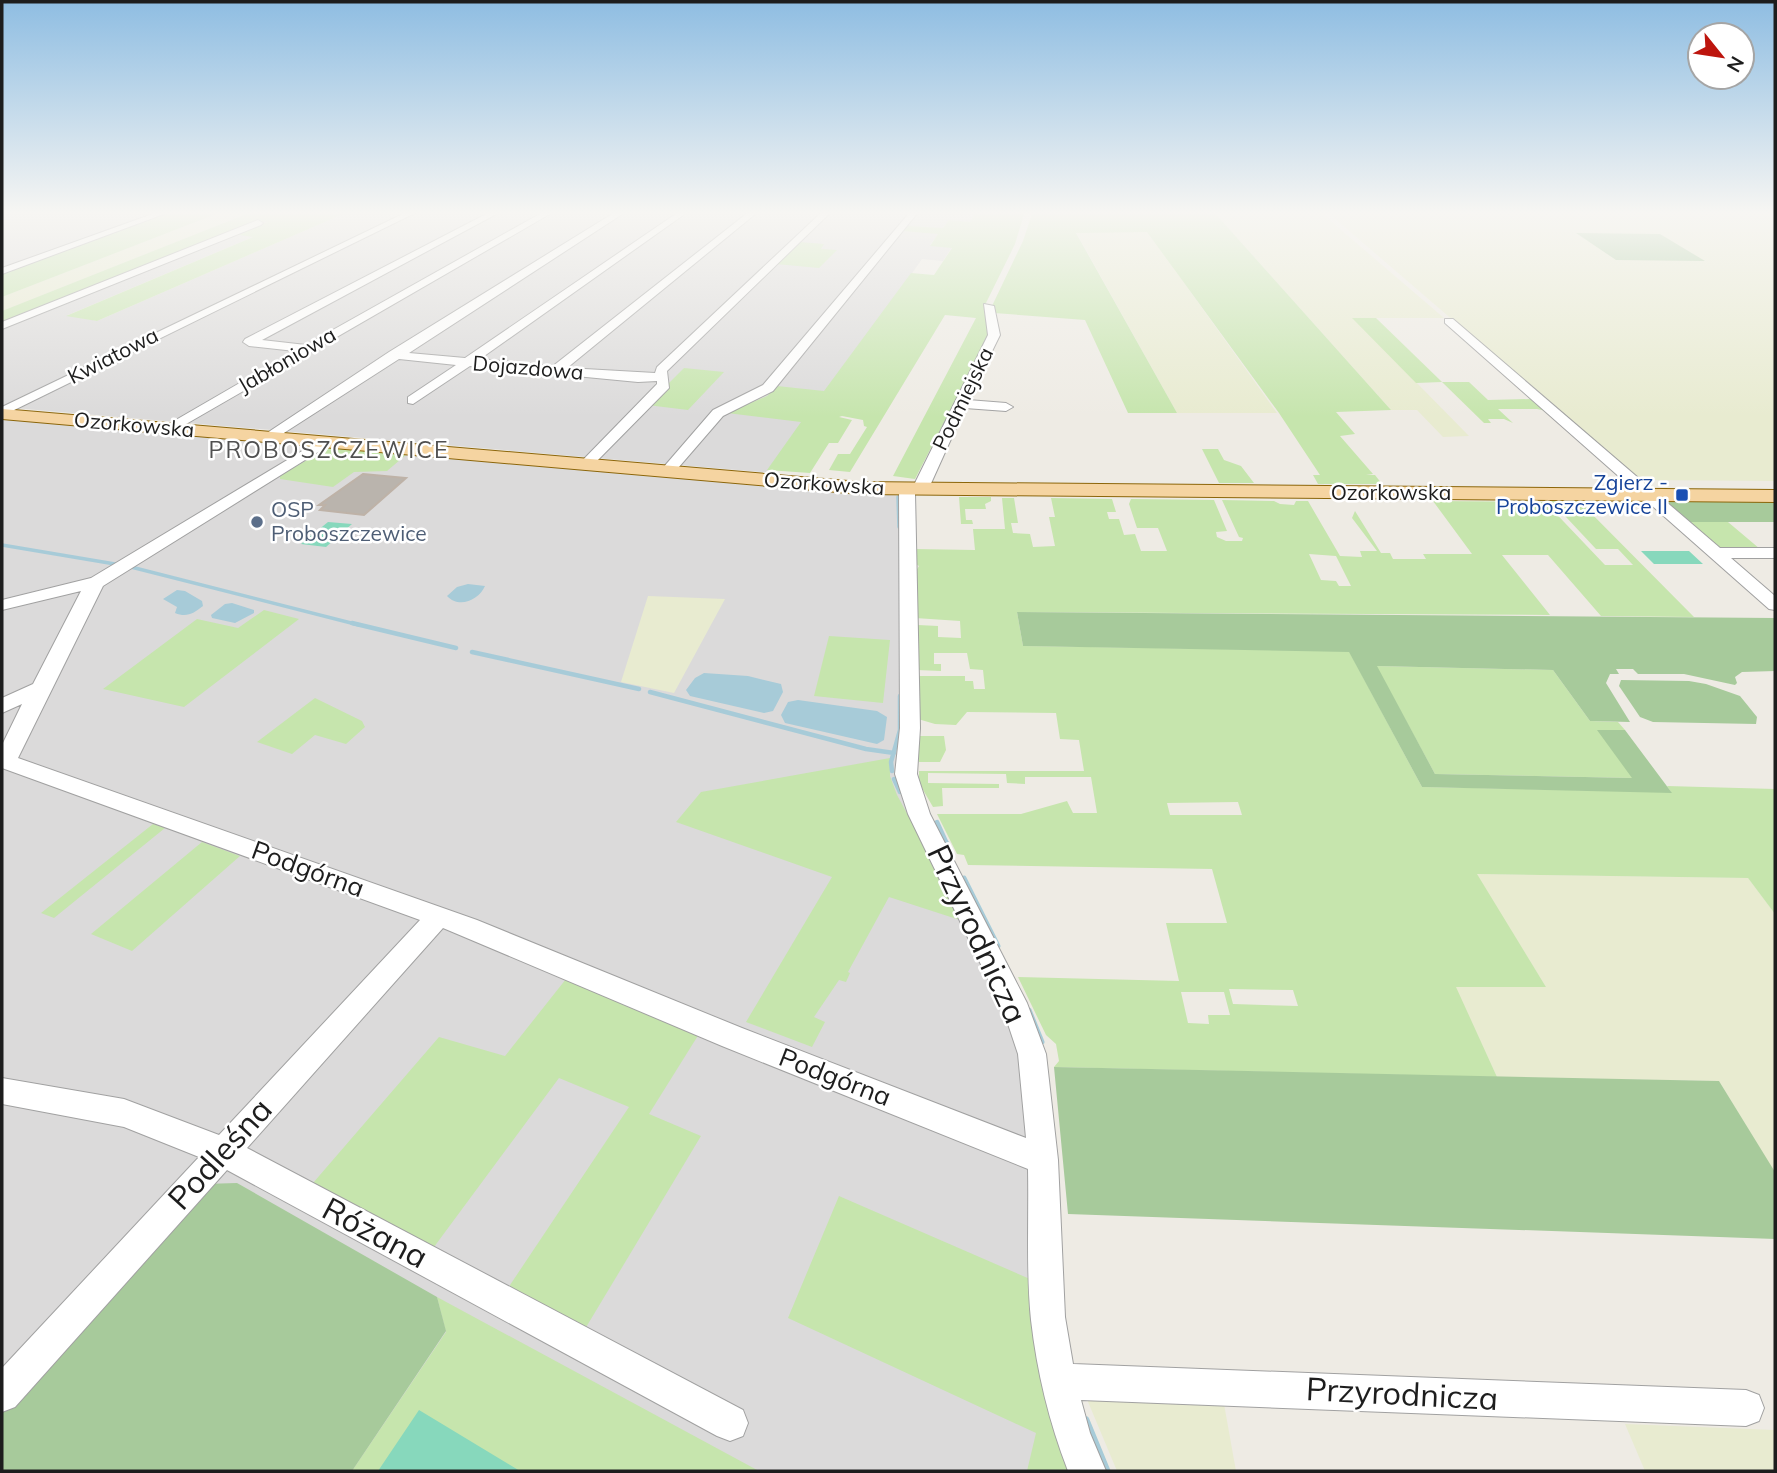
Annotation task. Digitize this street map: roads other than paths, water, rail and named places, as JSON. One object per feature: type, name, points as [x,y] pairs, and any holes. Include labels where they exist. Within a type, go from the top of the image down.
[{"type":"main road","name":"Ozorkowska","points":[[2,413],[667,472],[914,490],[1775,496]]},
{"type":"street","points":[[2,326],[117,280]]},
{"type":"street","name":"Kwiatowa","points":[[2,413],[274,280]]},
{"type":"street","points":[[306,349],[248,342],[367,280]]},
{"type":"street","name":"Jabłoniowa","points":[[169,428],[429,280]]},
{"type":"street","points":[[268,437],[513,280]]},
{"type":"street","points":[[413,400],[587,280]]},
{"type":"street","points":[[556,370],[669,280]]},
{"type":"street","points":[[585,465],[664,385],[661,370],[756,280]]},
{"type":"street","points":[[667,472],[718,413],[768,388],[858,280]]},
{"type":"street","name":"Podmiejska","points":[[914,490],[921,483],[962,404],[994,335],[988,306]]},
{"type":"street","points":[[1449,321],[1775,605]]},
{"type":"street","name":"Dojazdowa","points":[[393,355],[638,378],[663,377]]},
{"type":"street","points":[[962,404],[1006,407]]},
{"type":"street","name":"Podgórna","points":[[327,442],[97,582],[91,589],[6,758],[10,763],[439,916],[732,1037],[1043,1160]]},
{"type":"street","name":"Przyrodnicza","points":[[914,490],[910,727],[906,774],[919,814],[1017,1011],[1032,1054],[1043,1160],[1048,1317],[1058,1381],[1072,1433],[1087,1471]]},
{"type":"street","points":[[1716,553],[1775,553]]},
{"type":"street","points":[[2,605],[97,582]]},
{"type":"street","points":[[2,706],[41,688]]},
{"type":"street","name":"Podleśna","points":[[2,1394],[439,916]]},
{"type":"street","name":"Różana","points":[[2,1090],[14,1095],[124,1113],[222,1151],[730,1423]]},
{"type":"street","name":"Przyrodnicza","points":[[1058,1381],[1746,1408]]},
{"type":"water","points":[[468,584],[485,586],[474,599],[468,601],[457,602],[447,596],[457,587]]},
{"type":"water","points":[[177,590],[185,591],[202,601],[203,606],[190,614],[175,613],[177,607],[163,599]]},
{"type":"water","points":[[232,603],[254,610],[254,613],[235,623],[212,618],[211,615],[225,604]]},
{"type":"water","points":[[704,673],[748,676],[781,684],[783,692],[773,711],[764,713],[690,696],[686,690],[695,678]]},
{"type":"water","points":[[798,700],[877,711],[887,717],[884,740],[877,744],[785,723],[781,715],[788,702]]},
{"type":"waterway","points":[[898,497],[899,527]]},
{"type":"waterway","points":[[2,545],[115,564]]},
{"type":"waterway","points":[[131,567],[359,625]]},
{"type":"waterway","points":[[352,623],[456,648]]},
{"type":"waterway","points":[[472,652],[639,689]]},
{"type":"waterway","points":[[650,692],[866,749],[894,753]]},
{"type":"waterway","points":[[894,753],[900,730],[900,696]]},
{"type":"waterway","points":[[892,771],[894,753]]},
{"type":"waterway","points":[[894,779],[900,792]]},
{"type":"waterway","points":[[937,822],[947,844]]},
{"type":"waterway","points":[[946,842],[952,855]]},
{"type":"waterway","points":[[964,878],[998,946]]},
{"type":"waterway","points":[[1029,1010],[1042,1042]]},
{"type":"waterway","points":[[1086,1420],[1107,1471]]},
{"type":"place","name":"Zgierz - Proboszczewice II","points":[[1682,495]]},
{"type":"place","name":"OSP Proboszczewice","points":[[257,522]]},
{"type":"district","name":"PROBOSZCZEWICE","points":[[329,450]]}]
